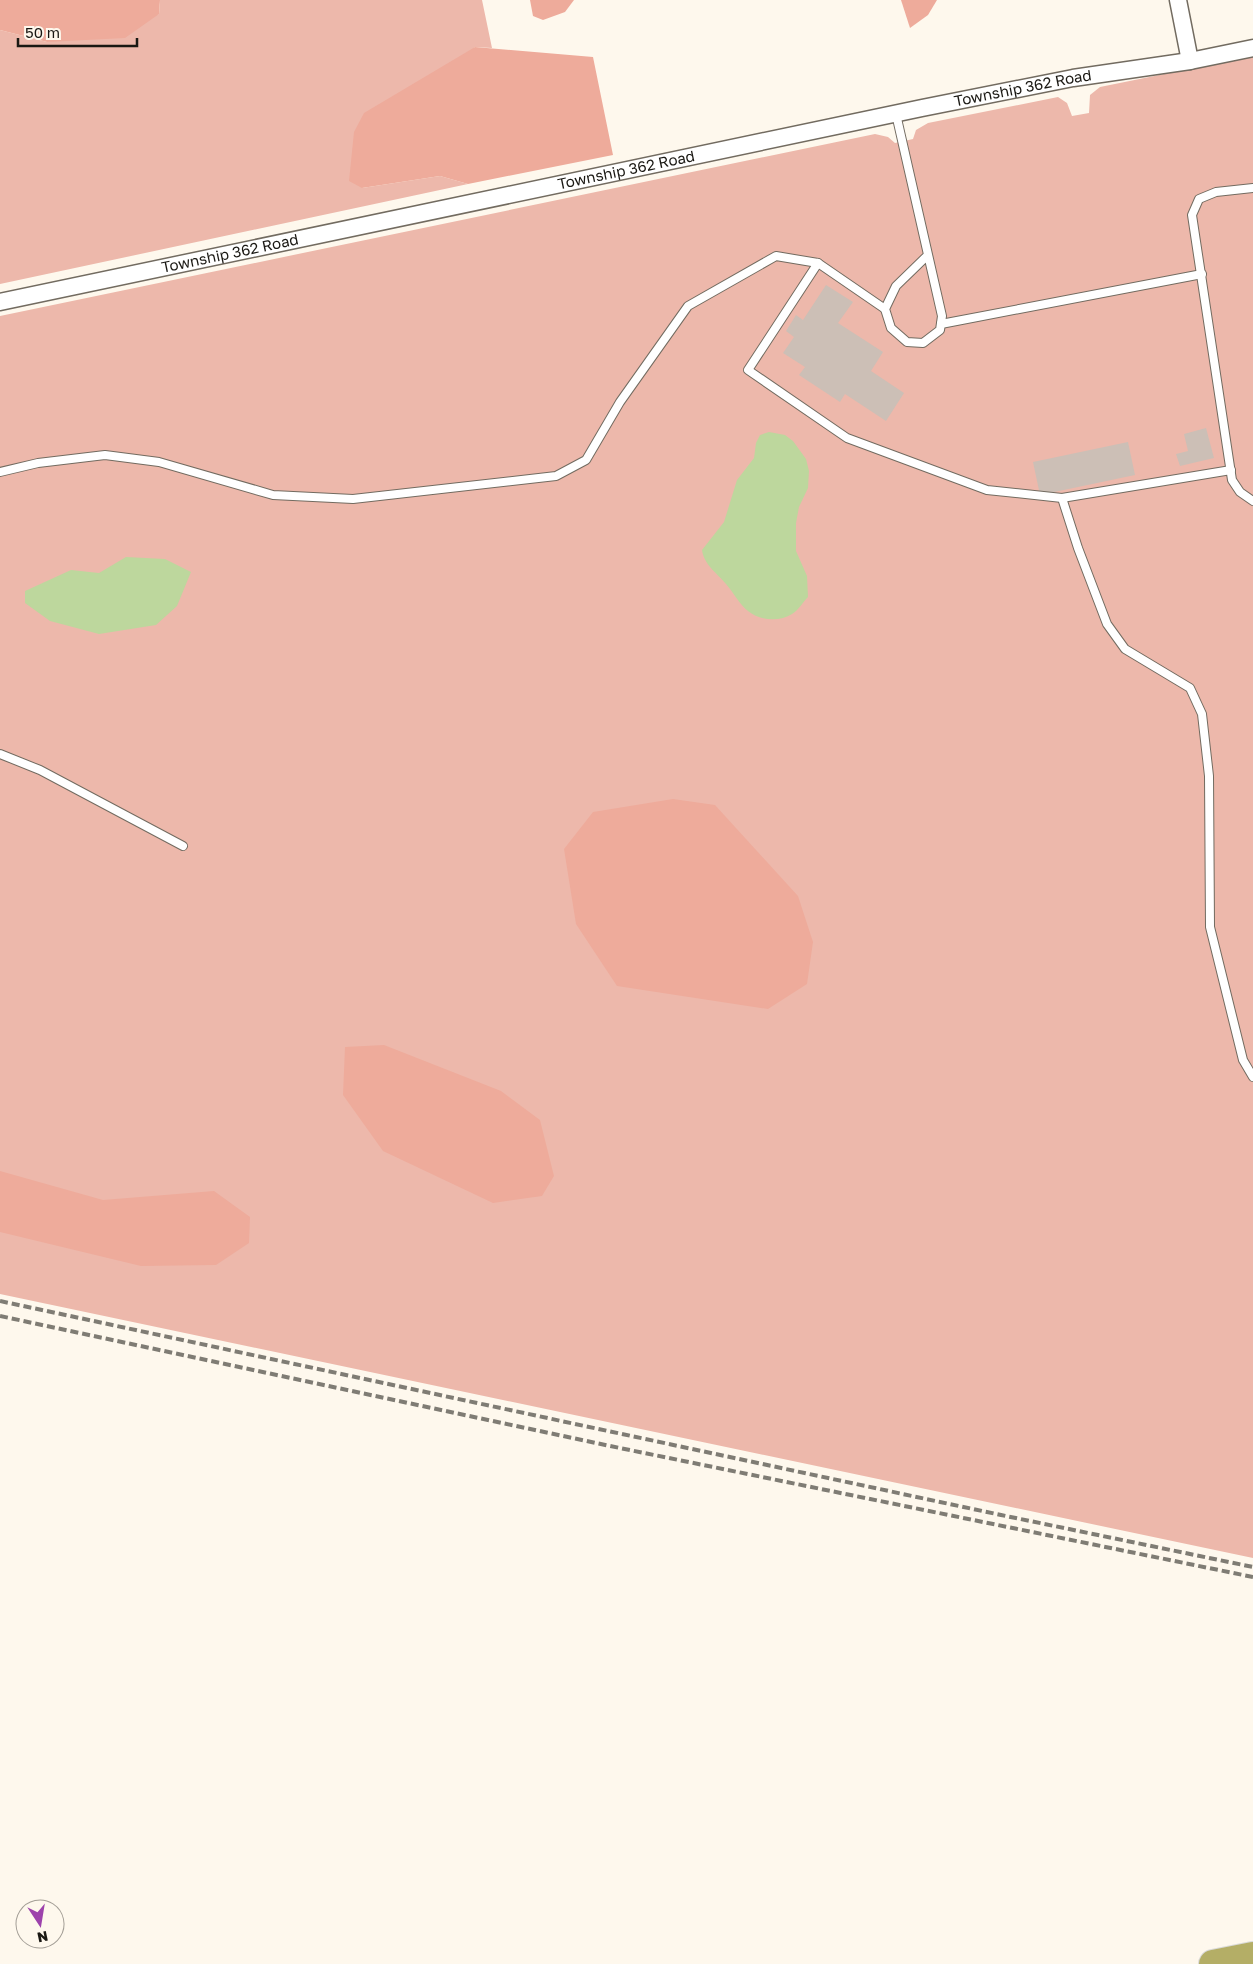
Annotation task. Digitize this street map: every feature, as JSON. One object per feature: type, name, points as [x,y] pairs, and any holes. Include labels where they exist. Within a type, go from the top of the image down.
[{"type":"highway","points":[[1213,1964],[1253,1956]]},
{"type":"street","points":[[1178,0],[1190,61]]},
{"type":"street","name":"Township 362 Road","points":[[0,302],[1073,78],[1190,61],[1253,48]]},
{"type":"lane","points":[[0,472],[38,463],[105,455],[159,462],[273,495],[353,499],[556,476],[586,460],[620,402],[688,306],[776,256],[818,263],[885,309],[891,328],[906,342],[923,343],[940,330],[942,316],[896,114]]},
{"type":"lane","points":[[1253,188],[1216,192],[1199,199],[1192,215],[1232,480],[1240,492],[1253,501]]},
{"type":"lane","points":[[885,309],[896,286],[928,255]]},
{"type":"lane","points":[[818,263],[748,370],[847,438],[987,490],[1062,498],[1231,470]]},
{"type":"lane","points":[[941,324],[1202,274]]},
{"type":"lane","points":[[1062,498],[1078,548],[1107,624],[1125,649],[1190,688],[1202,714],[1209,776],[1210,927],[1243,1060],[1253,1077]]},
{"type":"lane","points":[[0,754],[40,770],[183,846]]},
{"type":"shaded area","points":[[0,0],[160,0],[159,14],[125,38],[47,42],[0,30]]},
{"type":"shaded area","points":[[160,0],[482,0],[492,48],[475,47],[362,188],[440,176],[468,184],[0,284],[0,30],[47,42],[159,14]]},
{"type":"shaded area","points":[[530,0],[574,0],[565,12],[543,20],[533,16]]},
{"type":"shaded area","points":[[901,0],[937,0],[928,15],[910,28]]},
{"type":"shaded area","points":[[475,47],[593,57],[613,155],[468,184],[440,176],[362,188],[349,181],[354,132],[364,113]]},
{"type":"shaded area","points":[[1253,56],[1253,1558],[0,1294],[0,316],[875,134],[888,137],[895,143],[913,139],[916,130],[928,123],[1058,97],[1067,103],[1072,116],[1089,113],[1090,95],[1100,87]]},
{"type":"shaded area","points":[[769,432],[785,435],[793,441],[806,459],[809,471],[808,488],[799,507],[796,523],[796,551],[807,576],[808,597],[794,613],[787,617],[776,619],[758,617],[745,608],[705,560],[702,550],[724,522],[737,480],[754,458],[756,443],[760,435]]},
{"type":"shaded area","points":[[126,557],[165,559],[191,572],[177,606],[156,625],[99,634],[50,621],[25,603],[25,591],[71,570],[99,573]]},
{"type":"shaded area","points":[[673,799],[715,805],[798,896],[813,942],[807,984],[768,1009],[617,986],[576,924],[564,849],[593,812]]},
{"type":"shaded area","points":[[384,1045],[501,1091],[540,1120],[554,1176],[542,1196],[493,1203],[383,1151],[343,1095],[345,1047]]},
{"type":"shaded area","points":[[0,1171],[103,1200],[214,1191],[250,1217],[249,1243],[216,1265],[141,1266],[0,1232]]},
{"type":"building","points":[[826,285],[853,302],[838,323],[883,352],[871,371],[904,393],[886,421],[845,394],[840,402],[799,375],[805,367],[783,353],[794,337],[786,331],[796,315],[803,320]]},
{"type":"building","points":[[1206,428],[1214,458],[1180,466],[1176,454],[1188,451],[1184,434]]},
{"type":"building","points":[[1128,442],[1135,475],[1040,495],[1033,462]]},
{"type":"railway","points":[[0,1301],[1253,1567]]},
{"type":"railway","points":[[0,1316],[610,1446],[1253,1577]]}]
